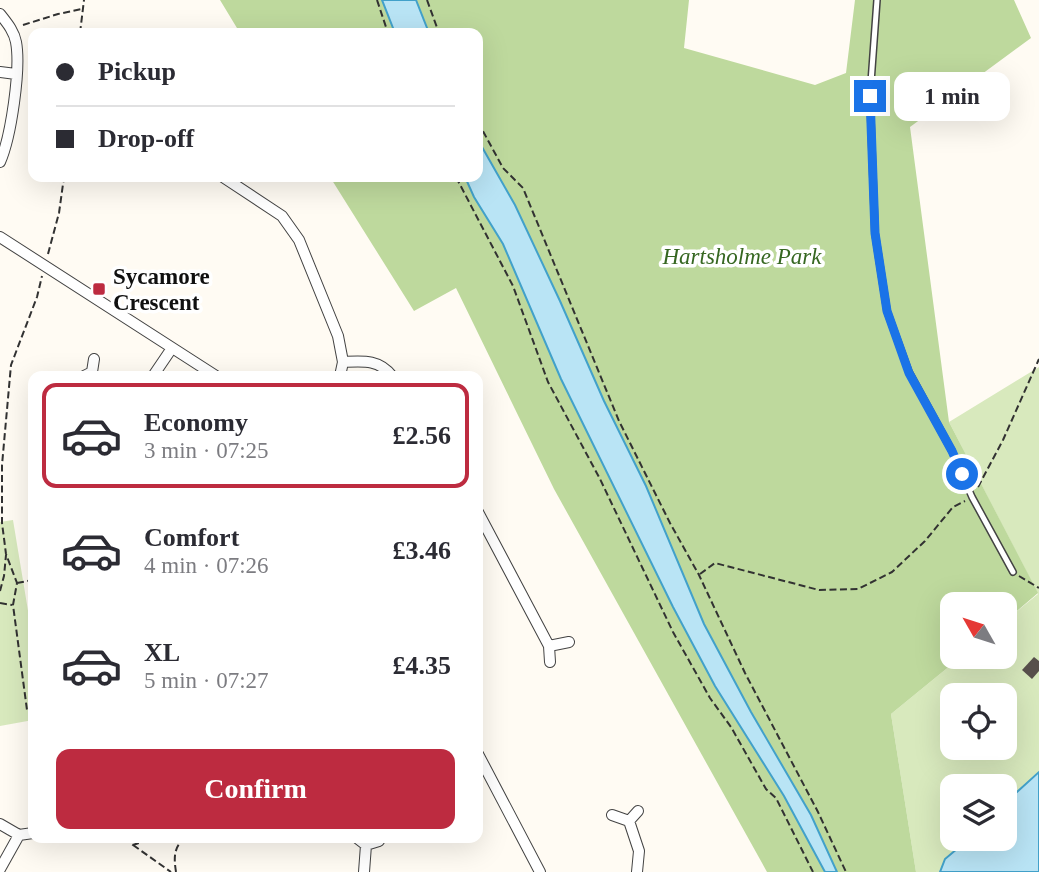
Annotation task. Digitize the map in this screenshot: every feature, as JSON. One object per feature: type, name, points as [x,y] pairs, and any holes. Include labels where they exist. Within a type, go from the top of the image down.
[{"type":"street","points":[[0,14],[16,40],[16,74],[8,136],[0,162]]},
{"type":"street","points":[[0,72],[16,74]]},
{"type":"street","points":[[231,182],[282,216],[295,233],[338,336],[343,362],[341,371]]},
{"type":"street","points":[[0,237],[208,371]]},
{"type":"street","points":[[156,371],[172,348]]},
{"type":"street","points":[[92,371],[94,359]]},
{"type":"street","points":[[343,362],[377,363],[388,371]]},
{"type":"street","points":[[483,521],[549,646],[550,662]]},
{"type":"street","points":[[549,646],[569,642]]},
{"type":"street","points":[[483,764],[540,872]]},
{"type":"street","points":[[629,821],[638,811]]},
{"type":"street","points":[[612,815],[629,821]]},
{"type":"street","points":[[629,821],[639,851],[637,872]]},
{"type":"street","points":[[0,824],[19,835],[28,834]]},
{"type":"street","points":[[0,869],[19,835]]},
{"type":"street","points":[[366,845],[375,843]]},
{"type":"street","points":[[364,872],[366,845]]},
{"type":"lane","points":[[877,0],[870,96],[875,233],[887,311],[909,373],[1013,572]]},
{"type":"path","points":[[80,28],[84,0]]},
{"type":"path","points":[[377,0],[386,28]]},
{"type":"path","points":[[427,0],[437,28]]},
{"type":"path","points":[[12,30],[27,23],[82,9]]},
{"type":"path","points":[[483,131],[503,168],[523,188],[619,421],[699,575],[745,673],[807,790],[846,872]]},
{"type":"path","points":[[0,590],[6,554],[2,523],[1,464],[11,365],[37,297],[43,263],[50,250],[63,182]]},
{"type":"path","points":[[459,182],[513,286],[548,382],[600,479],[673,632],[710,698],[732,727],[766,789],[776,798],[813,872]]},
{"type":"path","points":[[699,575],[715,563],[819,590],[858,589],[892,572],[925,541],[953,508],[972,497],[1003,440],[1039,359]]},
{"type":"path","points":[[6,554],[17,583],[13,605],[28,711]]},
{"type":"path","points":[[1013,572],[1039,588]]},
{"type":"path","points":[[17,583],[28,581]]},
{"type":"path","points":[[0,603],[13,605]]},
{"type":"path","points":[[130,843],[171,872]]},
{"type":"path","points":[[133,845],[139,843]]},
{"type":"path","points":[[176,872],[174,858],[178,843]]},
{"type":"green space","points":[[220,0],[382,0],[393,28],[237,28]]},
{"type":"green space","name":"Hartsholme Park","points":[[416,0],[689,0],[684,48],[815,85],[846,73],[855,0],[1014,0],[1031,38],[910,127],[949,422],[1038,593],[1017,611],[1017,592],[940,592],[940,669],[946,669],[891,714],[916,872],[837,872],[811,815],[704,624],[646,486],[604,401],[515,205],[483,149],[483,28],[427,28]]},
{"type":"green space","points":[[333,182],[467,182],[503,244],[561,379],[715,686],[784,796],[825,872],[767,872],[554,489],[456,288],[414,311]]},
{"type":"green space","points":[[1039,367],[1039,872],[916,872],[891,714],[946,669],[1017,669],[1017,611],[1038,594],[949,422]]},
{"type":"green space","points":[[13,520],[28,611],[28,721],[0,726],[0,522]]},
{"type":"water","points":[[382,0],[416,0],[427,28],[393,28]]},
{"type":"water","points":[[483,149],[515,205],[560,301],[604,401],[646,486],[704,624],[811,815],[837,872],[825,872],[784,796],[715,686],[673,607],[561,379],[503,244],[467,182],[483,182]]},
{"type":"water","points":[[1039,772],[1039,872],[940,872],[945,859],[955,851],[1017,851],[1017,792]]},
{"type":"building","points":[[1034,657],[1039,661],[1039,671],[1032,679],[1022,670]]},
{"type":"place","name":"Sycamore Crescent","points":[[99,289]]},
{"type":"route","points":[[870,96],[875,233],[887,311],[909,373],[962,474]]}]
